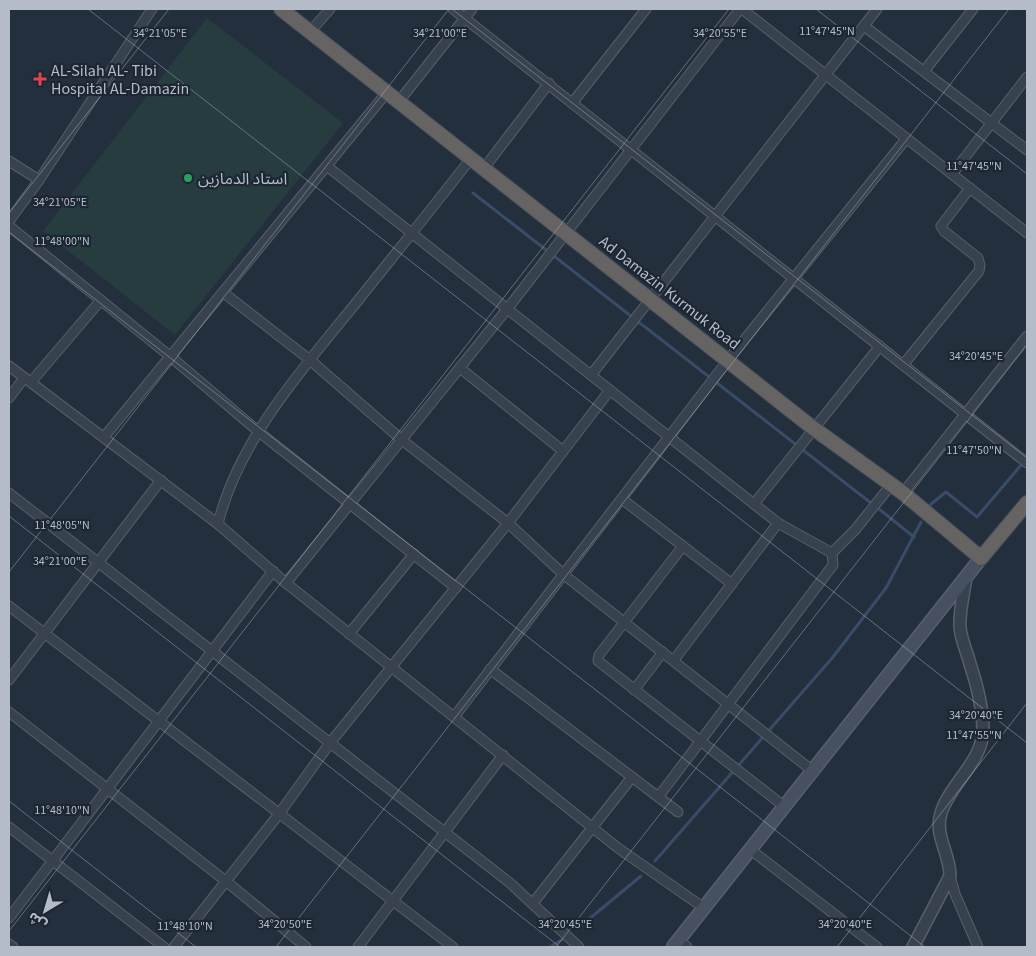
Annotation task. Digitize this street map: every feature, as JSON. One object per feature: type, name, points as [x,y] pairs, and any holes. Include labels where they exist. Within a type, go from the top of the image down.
[{"type":"highway","name":"Ad Damazin Kurmuk Road","points":[[281,9],[400,100],[813,428],[902,493],[981,558]]},
{"type":"highway","points":[[981,558],[1027,503]]},
{"type":"main road","points":[[680,945],[704,908],[814,772],[981,558]]},
{"type":"street","points":[[9,221],[39,180],[152,9]]},
{"type":"street","points":[[310,32],[330,9]]},
{"type":"street","points":[[453,9],[632,148],[714,216],[1027,463]]},
{"type":"street","points":[[400,100],[472,9]]},
{"type":"street","points":[[573,102],[646,9]]},
{"type":"street","points":[[286,583],[352,504],[508,308],[565,232],[741,9],[1027,233]]},
{"type":"street","points":[[591,374],[878,9]]},
{"type":"street","points":[[925,70],[973,9]]},
{"type":"street","points":[[864,26],[925,70],[1027,150]]},
{"type":"street","points":[[952,174],[1027,77]]},
{"type":"street","points":[[485,167],[549,83]]},
{"type":"street","points":[[104,437],[388,92]]},
{"type":"street","points":[[454,717],[728,360],[906,139]]},
{"type":"street","points":[[218,524],[229,486],[259,432],[310,360],[472,157]]},
{"type":"street","points":[[9,161],[39,180]]},
{"type":"street","points":[[328,167],[778,523],[832,553]]},
{"type":"street","points":[[903,365],[978,271],[980,265],[978,258],[944,231],[941,226],[970,188]]},
{"type":"street","points":[[9,226],[171,357],[259,432],[456,588]]},
{"type":"street","points":[[224,292],[310,360],[402,440],[508,524],[563,574],[814,772]]},
{"type":"street","points":[[9,398],[101,300]]},
{"type":"street","points":[[902,493],[1026,341]]},
{"type":"street","points":[[754,504],[880,346]]},
{"type":"street","points":[[9,366],[218,524],[286,583],[592,827],[704,908]]},
{"type":"street","points":[[460,368],[562,451]]},
{"type":"street","points":[[174,947],[279,814],[330,743],[508,524],[610,390]]},
{"type":"street","points":[[9,680],[161,480]]},
{"type":"street","points":[[659,796],[833,566],[832,553],[855,530],[891,485]]},
{"type":"street","points":[[9,493],[446,833],[532,903],[580,947]]},
{"type":"street","points":[[622,499],[732,584]]},
{"type":"street","points":[[674,660],[778,523]]},
{"type":"street","points":[[683,546],[598,658],[600,664],[785,807]]},
{"type":"street","points":[[349,634],[414,554]]},
{"type":"street","points":[[9,918],[213,652],[272,571]]},
{"type":"street","points":[[966,577],[960,627],[975,682],[983,733],[977,752],[951,792],[941,812],[939,836],[958,902],[978,947]]},
{"type":"street","points":[[9,606],[453,947]]},
{"type":"street","points":[[634,690],[663,652]]},
{"type":"street","points":[[490,669],[678,812]]},
{"type":"street","points":[[9,712],[227,882],[306,947]]},
{"type":"street","points":[[358,947],[394,902],[503,755]]},
{"type":"street","points":[[532,903],[632,777]]},
{"type":"street","points":[[9,827],[164,947]]},
{"type":"street","points":[[751,850],[877,947]]},
{"type":"street","points":[[913,947],[950,876]]},
{"type":"street","points":[[9,944],[13,947]]},
{"type":"green space","points":[[207,18],[343,123],[175,335],[43,231]]},
{"type":"waterway","points":[[473,193],[871,503]]},
{"type":"waterway","points":[[930,505],[946,492],[977,517],[1027,458]]},
{"type":"waterway","points":[[879,509],[914,537]]},
{"type":"waterway","points":[[655,861],[833,657],[886,588],[921,522]]},
{"type":"waterway","points":[[577,929],[641,876]]},
{"type":"waterway","points":[[550,947],[563,939]]},
{"type":"place","name":"AL-Silah AL- Tibi Hospital AL-Damazin","points":[[40,79]]},
{"type":"place","name":"استاد الدمازين","points":[[188,178]]}]
